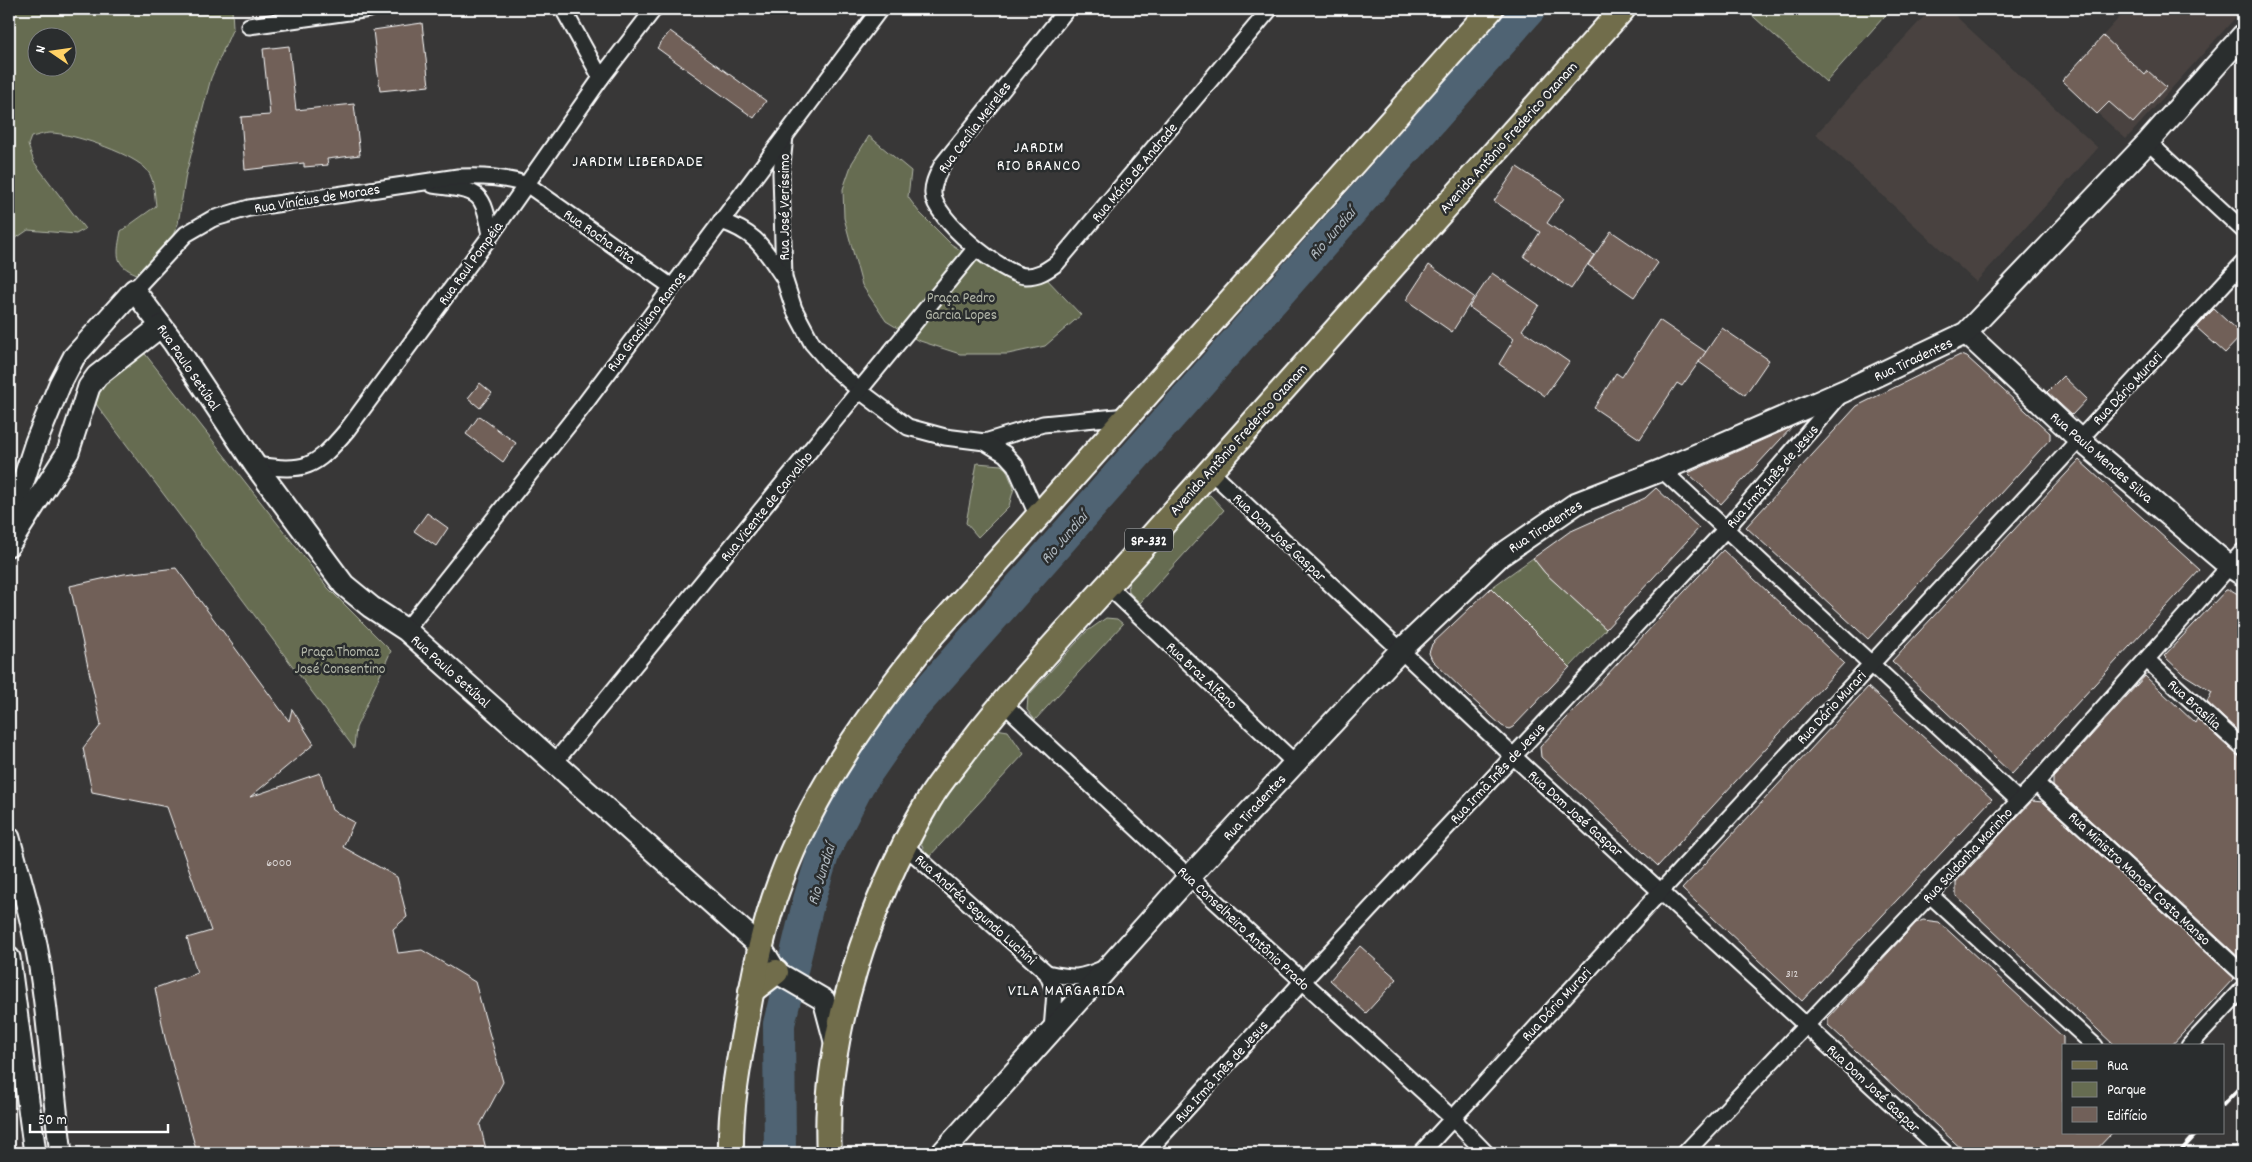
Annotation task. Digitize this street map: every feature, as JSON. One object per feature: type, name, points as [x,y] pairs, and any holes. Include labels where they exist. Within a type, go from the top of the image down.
[{"type":"main road","points":[[731,1153],[731,1106],[760,946],[780,882],[806,821],[839,761],[885,694],[932,635],[1491,9]]},
{"type":"main road","name":"Avenida Antônio Frederico Ozanam","points":[[829,1153],[828,1136],[836,1045],[857,960],[904,845],[931,796],[1002,702],[1108,586],[1622,9]]},
{"type":"main road","points":[[751,992],[776,972]]},
{"type":"street","points":[[249,26],[370,9]]},
{"type":"street","points":[[563,9],[601,78]]},
{"type":"street","name":"Rua Raul Pompéia","points":[[255,465],[287,469],[307,466],[326,454],[347,430],[491,236],[601,78],[654,9]]},
{"type":"street","name":"Rua Graciliano Ramos","points":[[406,630],[581,408],[880,9]]},
{"type":"street","name":"Rua Cecília Meireles","points":[[975,249],[937,207],[933,195],[935,181],[942,165],[1067,9]]},
{"type":"street","name":"Rua Mário de Andrade","points":[[975,249],[1007,270],[1024,276],[1040,274],[1057,263],[1270,9]]},
{"type":"street","name":"Rua Tiradentes","points":[[942,1153],[1189,877],[1295,763],[1400,651],[1500,556],[1577,503],[1662,470],[1844,391],[1966,334],[2148,142],[2243,35]]},
{"type":"street","name":"Rua José Veríssimo","points":[[784,278],[781,173],[785,136]]},
{"type":"street","points":[[2148,142],[2243,230]]},
{"type":"street","name":"Rua Vinícius de Moraes","points":[[134,290],[186,234],[212,219],[249,208],[458,177],[487,175],[528,184]]},
{"type":"street","points":[[414,183],[472,192],[480,198],[486,208],[491,236]]},
{"type":"street","name":"Rua Rocha Pita","points":[[528,184],[672,287]]},
{"type":"street","name":"Rua José Veríssimo","points":[[721,221],[738,227],[750,234],[761,244],[784,278],[794,309],[812,343],[832,366],[860,391],[908,427],[945,437],[985,442],[1043,424],[1127,416]]},
{"type":"street","name":"Rua Vicente de Carvalho","points":[[555,762],[975,249]]},
{"type":"street","name":"Rua Dário Murari","points":[[1421,1153],[1661,890],[2243,263]]},
{"type":"street","points":[[10,513],[36,442],[60,384],[74,357],[134,290]]},
{"type":"street","name":"Rua Paulo Setúbal","points":[[134,290],[162,326],[255,465],[344,585],[371,607],[406,630],[555,762],[760,946],[776,972],[824,1000],[836,1045]]},
{"type":"street","points":[[9,546],[68,452],[89,387],[97,376],[162,326]]},
{"type":"street","name":"Rua Paulo Mendes Silva","points":[[1966,334],[2079,439],[2239,564]]},
{"type":"street","points":[[60,384],[68,388],[76,396],[79,421]]},
{"type":"street","name":"Rua Irmã Inês de Jesus","points":[[1146,1153],[1302,982],[1725,530],[1844,391]]},
{"type":"street","points":[[985,442],[1005,454],[1015,464],[1038,517]]},
{"type":"street","points":[[1662,470],[2018,800]]},
{"type":"street","name":"Rua Dom José Gaspar","points":[[1210,471],[1513,756],[1945,1153]]},
{"type":"street","name":"Rua Saldanha Marinho","points":[[1685,1153],[2036,783],[2147,660],[2239,564]]},
{"type":"street","name":"Rua Braz Alfano","points":[[1108,586],[1295,763]]},
{"type":"street","name":"Rua Brasília","points":[[2147,660],[2243,748]]},
{"type":"street","name":"Rua Conselheiro Antônio Prado","points":[[1002,702],[1302,982],[1452,1118],[1486,1153]]},
{"type":"street","name":"Rua Ministro Manoel Costa Manso","points":[[2036,783],[2243,974]]},
{"type":"street","points":[[9,838],[33,930],[46,1013],[52,1091],[60,1153]]},
{"type":"street","name":"Rua Andréa Segundo Luchini","points":[[904,845],[1047,973],[1056,992],[1052,1031]]},
{"type":"street","points":[[1930,894],[2093,1044]]},
{"type":"street","points":[[9,958],[35,1153]]},
{"type":"street","name":"Rua Andréa Segundo Luchini","points":[[1047,973],[1070,979],[1083,977],[1109,966]]},
{"type":"street","points":[[2191,1044],[2243,988]]},
{"type":"street","points":[[22,1060],[28,1033],[34,1021],[46,1013]]},
{"type":"shaded area","points":[[1931,9],[1948,9],[2098,148],[1976,282],[1816,134]]},
{"type":"shaded area","points":[[2127,9],[2238,9],[2235,18],[2126,139],[2062,81]]},
{"type":"green space","points":[[9,9],[232,9],[233,28],[211,78],[186,174],[178,224],[167,248],[148,269],[137,274],[124,267],[118,257],[118,246],[121,231],[156,206],[150,175],[144,167],[125,155],[85,140],[72,136],[48,133],[31,137],[28,145],[34,162],[85,229],[76,234],[28,230],[9,243]]},
{"type":"green space","points":[[1745,9],[1891,9],[1826,82]]},
{"type":"green space","name":"Praça Pedro Garcia Lopes","points":[[869,136],[911,171],[908,197],[919,212],[951,244],[994,272],[1044,276],[1081,315],[1045,346],[1008,354],[960,354],[917,340],[886,321],[862,285],[844,218],[843,189],[852,163]]},
{"type":"green space","name":"Praça Thomaz José Consentino","points":[[135,341],[328,588],[391,651],[356,728],[354,748],[87,392]]},
{"type":"green space","points":[[977,463],[1001,465],[1006,469],[1014,488],[1009,506],[978,537],[966,523]]},
{"type":"green space","points":[[1210,495],[1224,510],[1140,603],[1129,592],[1128,583],[1201,498]]},
{"type":"green space","points":[[1533,558],[1545,573],[1606,629],[1570,667],[1491,588]]},
{"type":"green space","points":[[1106,618],[1117,619],[1123,624],[1035,720],[1027,710],[1028,696],[1086,632]]},
{"type":"green space","points":[[996,729],[1008,731],[1024,754],[928,858],[919,835],[948,789]]},
{"type":"building","points":[[422,23],[429,86],[380,91],[373,30]]},
{"type":"building","points":[[670,31],[766,101],[754,118],[657,48]]},
{"type":"building","points":[[2103,36],[2145,75],[2148,71],[2166,87],[2133,123],[2109,102],[2097,114],[2062,81]]},
{"type":"building","points":[[289,46],[296,110],[354,104],[360,155],[327,159],[328,165],[304,167],[304,163],[245,170],[241,117],[270,115],[263,49]]},
{"type":"building","points":[[1517,167],[1564,198],[1547,223],[1594,255],[1571,289],[1524,257],[1540,232],[1494,201]]},
{"type":"building","points":[[1611,231],[1658,263],[1634,297],[1588,265]]},
{"type":"building","points":[[1429,265],[1474,297],[1452,332],[1406,300]]},
{"type":"building","points":[[1492,273],[1539,305],[1522,330],[1569,362],[1545,396],[1499,364],[1514,339],[1469,307]]},
{"type":"building","points":[[2214,309],[2242,335],[2225,353],[2196,327]]},
{"type":"building","points":[[1659,320],[1706,352],[1682,386],[1677,383],[1640,439],[1594,408],[1616,373],[1622,377]]},
{"type":"building","points":[[1722,328],[1769,360],[1745,395],[1699,362]]},
{"type":"building","points":[[1960,355],[1967,357],[2050,433],[2050,439],[1868,639],[1746,527],[1857,406]]},
{"type":"building","points":[[2063,376],[2087,399],[2072,415],[2047,392]]},
{"type":"building","points":[[480,383],[492,393],[480,408],[468,398]]},
{"type":"building","points":[[479,416],[516,443],[503,462],[466,434]]},
{"type":"building","points":[[1792,427],[1721,504],[1688,473]]},
{"type":"building","points":[[2079,460],[2200,570],[2012,774],[1892,661]]},
{"type":"building","points":[[1656,488],[1699,528],[1606,629],[1545,573],[1533,558],[1569,532],[1645,498]]},
{"type":"building","points":[[427,513],[448,528],[436,546],[414,531]]},
{"type":"building","points":[[1723,550],[1844,663],[1658,866],[1541,757],[1540,747]]},
{"type":"building","points":[[176,568],[289,721],[292,709],[314,744],[250,797],[320,773],[332,810],[354,822],[343,847],[397,877],[407,917],[393,929],[398,953],[422,950],[475,982],[503,1082],[480,1125],[487,1153],[197,1153],[165,1038],[155,988],[197,973],[187,938],[211,931],[167,807],[92,792],[83,748],[101,725],[70,586],[124,574]]},
{"type":"building","points":[[1491,588],[1570,667],[1509,729],[1502,726],[1469,696],[1432,660],[1429,653],[1432,644]]},
{"type":"building","points":[[2226,590],[2231,590],[2243,597],[2243,736],[2207,702],[2212,692],[2183,674],[2164,656]]},
{"type":"building","points":[[2145,676],[2195,723],[2197,719],[2237,755],[2243,757],[2243,961],[2053,786],[2053,778]]},
{"type":"building","points":[[1868,687],[1992,799],[1802,1001],[1682,889]]},
{"type":"building","points":[[2032,801],[2043,802],[2234,978],[2173,1044],[2113,1044],[1956,896],[1956,882]]},
{"type":"building","points":[[1923,920],[1939,922],[2063,1037],[2062,1134],[2111,1134],[2093,1153],[1966,1153],[1828,1025],[1828,1018],[1916,923]]},
{"type":"building","points":[[1360,946],[1397,979],[1366,1013],[1330,980]]},
{"type":"waterway","name":"Rio Jundiaí","points":[[780,1153],[779,1024],[809,900],[824,852],[859,784],[909,712],[1530,9]]},
{"type":"railway","points":[[2224,1104],[2243,1084]]},
{"type":"railway","points":[[2179,1153],[2196,1134]]},
{"type":"district","name":"JARDIM RIO BRANCO","points":[[1039,155]]},
{"type":"district","name":"JARDIM LIBERDADE","points":[[638,160]]},
{"type":"district","name":"VILA MARGARIDA","points":[[1067,989]]}]
